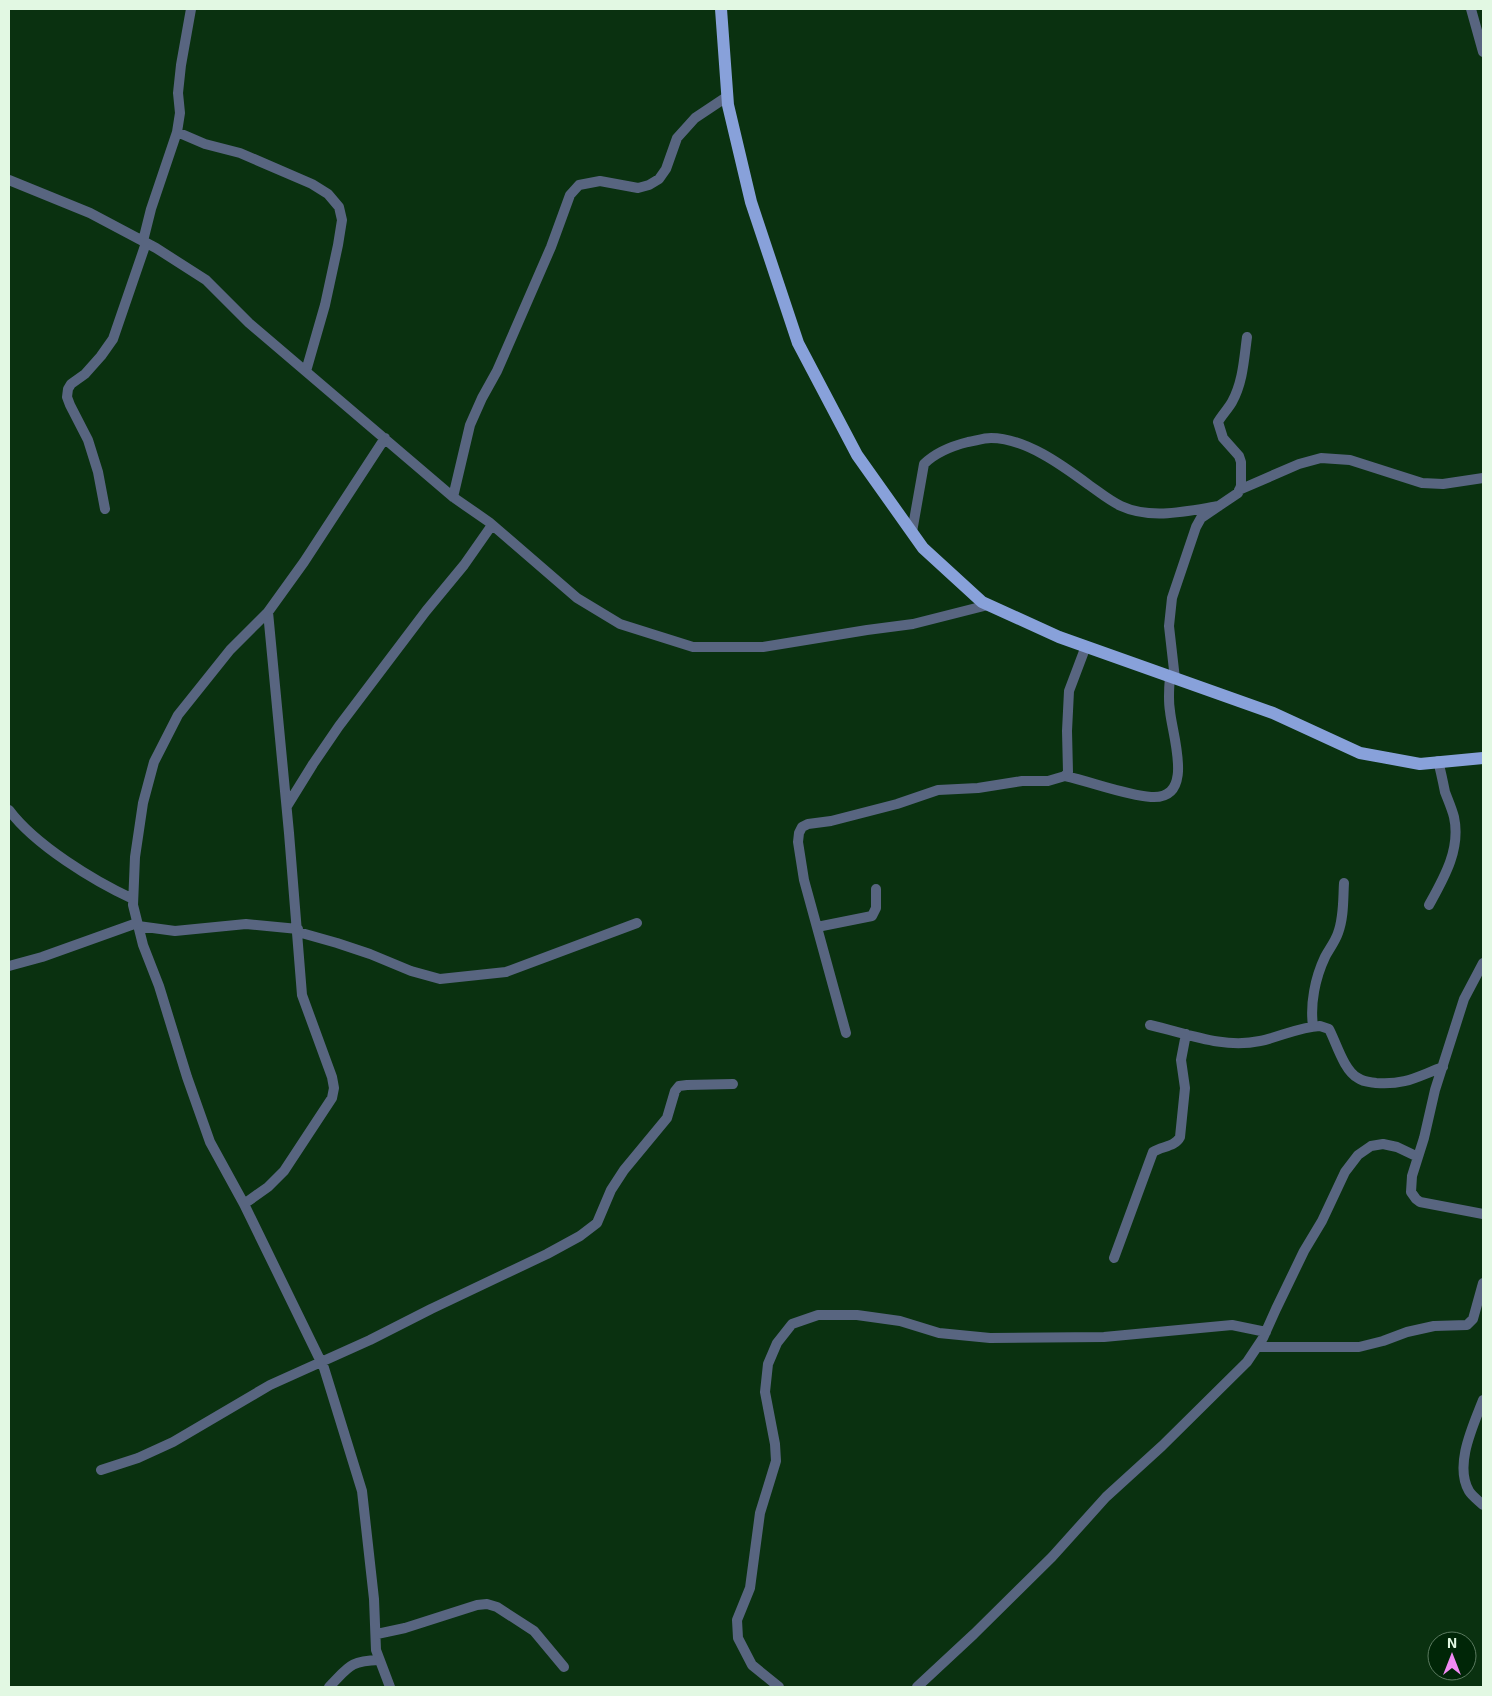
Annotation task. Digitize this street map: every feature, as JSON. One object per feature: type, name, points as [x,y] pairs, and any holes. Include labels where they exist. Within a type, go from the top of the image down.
[{"type":"main road","points":[[721,9],[728,105],[751,202],[798,343],[857,455],[923,548],[982,602],[988,605],[1059,637],[1273,714],[1360,753],[1420,764],[1483,758]]},
{"type":"street","points":[[104,509],[98,472],[88,440],[67,397],[68,390],[71,384],[91,368],[113,339],[144,242],[151,209],[177,132],[180,113],[178,93],[181,65],[191,9]]},
{"type":"street","points":[[1471,9],[1483,52]]},
{"type":"street","points":[[453,497],[470,425],[497,371],[551,247],[570,195],[578,185],[600,181],[638,188],[659,180],[666,169],[677,138],[695,118],[728,96]]},
{"type":"street","points":[[177,132],[205,144],[240,153],[312,184],[328,194],[339,207],[342,220],[338,245],[325,305],[306,371]]},
{"type":"street","points":[[9,180],[90,214],[144,242],[206,280],[249,323],[453,497],[492,525],[577,598],[620,624],[693,647],[762,647],[914,624],[988,605]]},
{"type":"street","points":[[1239,490],[1241,473],[1239,456],[1223,438],[1218,422],[1231,403],[1238,388],[1243,370],[1247,337]]},
{"type":"street","points":[[385,438],[304,562],[268,612],[230,650],[178,714],[154,762],[142,812],[135,857],[133,899],[143,945],[159,986],[187,1077],[210,1142],[244,1204],[322,1363],[362,1491],[377,1634],[376,1650],[390,1687]]},
{"type":"street","points":[[912,532],[924,464],[931,456],[946,449],[990,438],[1016,442],[1063,466],[1121,506],[1149,513],[1219,506]]},
{"type":"street","points":[[846,1033],[802,871],[798,842],[802,827],[808,824],[831,821],[882,808],[938,790],[978,788],[1022,781],[1048,781],[1065,776],[1139,795],[1166,796],[1178,780],[1178,759],[1169,710],[1172,678],[1169,626],[1172,598],[1196,527],[1201,518],[1229,500],[1239,490],[1298,464],[1321,458],[1350,460],[1422,483],[1443,484],[1483,478]]},
{"type":"street","points":[[287,806],[339,726],[426,611],[464,565],[492,525]]},
{"type":"street","points":[[244,1204],[268,1187],[284,1171],[332,1098],[334,1088],[332,1077],[302,995],[287,806],[268,612]]},
{"type":"street","points":[[1065,776],[1068,772],[1067,731],[1069,691],[1086,646]]},
{"type":"street","points":[[1429,904],[1448,868],[1456,836],[1454,818],[1445,792],[1438,762]]},
{"type":"street","points":[[9,810],[15,818],[61,857],[111,889],[133,899]]},
{"type":"street","points":[[1313,1026],[1312,1012],[1317,983],[1326,956],[1338,932],[1342,916],[1344,883]]},
{"type":"street","points":[[817,927],[872,916],[876,908],[876,889]]},
{"type":"street","points":[[9,966],[42,957],[138,924],[175,931],[246,924],[298,931],[370,954],[411,971],[440,979],[506,972],[637,923]]},
{"type":"street","points":[[1483,963],[1464,999],[1412,1176],[1411,1192],[1416,1199],[1431,1204],[1483,1214]]},
{"type":"street","points":[[1150,1024],[1225,1044],[1258,1042],[1313,1026],[1329,1028],[1350,1071],[1357,1078],[1369,1082],[1392,1084],[1407,1082],[1443,1067]]},
{"type":"street","points":[[1114,1258],[1152,1152],[1178,1142],[1180,1137],[1185,1088],[1181,1060],[1186,1034]]},
{"type":"street","points":[[101,1470],[138,1458],[173,1442],[270,1385],[370,1340],[580,1236],[597,1223],[611,1190],[624,1170],[666,1118],[675,1091],[679,1086],[733,1084]]},
{"type":"street","points":[[917,1687],[1052,1557],[1106,1497],[1162,1446],[1247,1362],[1266,1332],[1304,1251],[1322,1221],[1344,1172],[1358,1155],[1371,1146],[1383,1144],[1397,1147],[1418,1157]]},
{"type":"street","points":[[1257,1347],[1359,1347],[1407,1332],[1434,1326],[1467,1325],[1473,1318],[1483,1283]]},
{"type":"street","points":[[779,1687],[752,1665],[738,1638],[737,1620],[750,1588],[760,1513],[776,1461],[775,1444],[765,1392],[768,1364],[777,1343],[792,1324],[818,1315],[857,1315],[900,1321],[939,1332],[990,1338],[1104,1337],[1232,1325],[1266,1332]]},
{"type":"street","points":[[1483,1400],[1471,1429],[1462,1468],[1470,1492],[1483,1505]]},
{"type":"street","points":[[377,1634],[405,1628],[478,1605],[487,1604],[497,1607],[534,1631],[564,1668]]},
{"type":"street","points":[[329,1687],[356,1662],[379,1660]]}]
